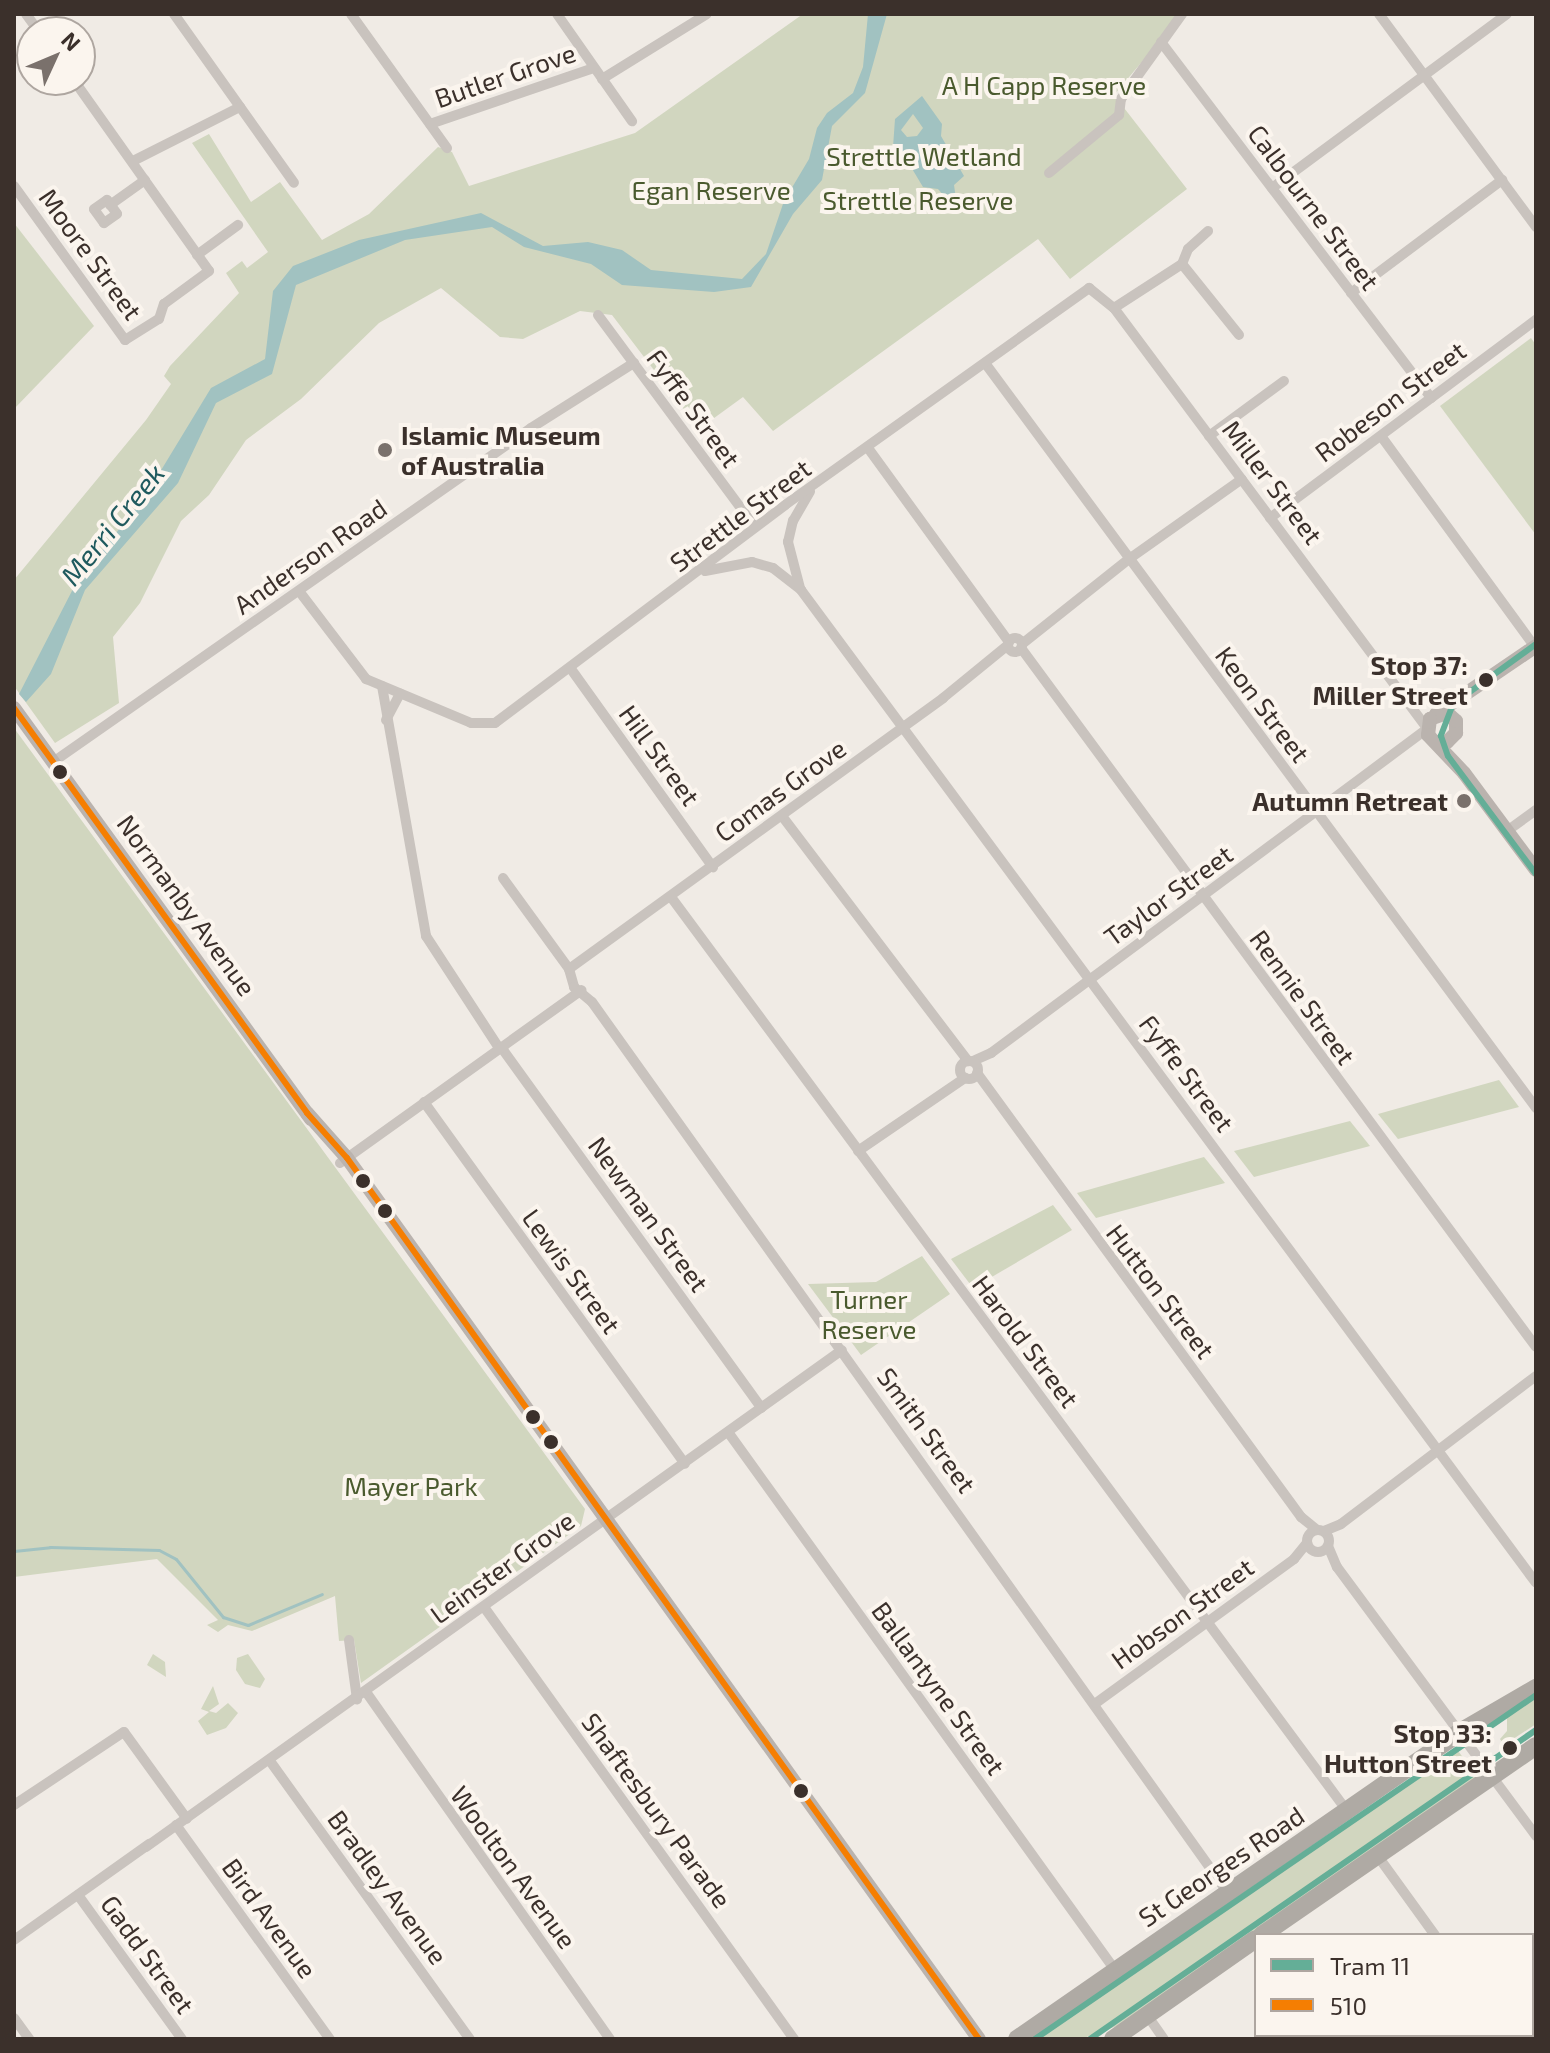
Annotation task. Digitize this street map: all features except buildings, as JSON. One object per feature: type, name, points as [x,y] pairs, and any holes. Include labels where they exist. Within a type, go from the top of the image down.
[{"type":"highway","name":"St Georges Road","points":[[1017,2039],[1460,1732],[1536,1688]]},
{"type":"highway","points":[[1265,1933],[1536,1746]]},
{"type":"highway","points":[[1113,2039],[1254,1941]]},
{"type":"main road","points":[[1432,728],[1478,688],[1535,647]]},
{"type":"main road","points":[[1432,728],[1447,742],[1457,732],[1462,711],[1478,688]]},
{"type":"main road","name":"Normanby Avenue","points":[[14,708],[307,1113],[377,1204],[979,2039]]},
{"type":"main road","points":[[1432,728],[1451,716],[1457,732]]},
{"type":"main road","name":"Miller Street","points":[[1432,728],[1536,870]]},
{"type":"main road","name":"Miller Street","points":[[1457,732],[1454,749],[1464,773]]},
{"type":"street","points":[[174,14],[294,183]]},
{"type":"street","points":[[351,14],[447,148]]},
{"type":"street","points":[[557,14],[632,121]]},
{"type":"street","points":[[602,79],[707,14]]},
{"type":"street","points":[[1049,173],[1119,115],[1121,99],[1182,14]]},
{"type":"street","points":[[1379,14],[1536,227]]},
{"type":"street","points":[[1272,188],[1507,14]]},
{"type":"street","name":"Calbourne Street","points":[[1161,42],[1431,398]]},
{"type":"street","name":"Butler Grove","points":[[430,124],[594,68]]},
{"type":"street","points":[[86,96],[197,255],[238,225]]},
{"type":"street","points":[[133,161],[240,107]]},
{"type":"street","points":[[110,205],[145,180]]},
{"type":"street","points":[[1351,293],[1502,180]]},
{"type":"street","name":"Moore Street","points":[[14,186],[125,340],[159,319],[164,304],[209,271],[197,255]]},
{"type":"street","points":[[1114,308],[1182,264],[1208,231]]},
{"type":"street","points":[[1182,264],[1239,335]]},
{"type":"street","name":"Miller Street","points":[[1095,289],[1114,308],[1410,707],[1432,728]]},
{"type":"street","name":"Strettle Street","points":[[400,694],[471,723],[490,724],[571,669],[755,527],[1082,290],[1095,289]]},
{"type":"street","name":"Fyffe Street","points":[[598,315],[755,527]]},
{"type":"street","name":"Robeson Street","points":[[1270,518],[1536,320]]},
{"type":"street","name":"Anderson Road","points":[[53,762],[531,428],[634,363]]},
{"type":"street","name":"Keon Street","points":[[985,363],[1536,1108]]},
{"type":"street","points":[[1209,436],[1284,381]]},
{"type":"street","points":[[1381,436],[1535,647]]},
{"type":"street","name":"Rennie Street","points":[[868,448],[1536,1348]]},
{"type":"street","name":"Comas Grove","points":[[574,971],[1129,559],[1242,479]]},
{"type":"street","name":"Fyffe Street","points":[[801,590],[788,542],[793,521],[815,485]]},
{"type":"street","name":"Fyffe Street","points":[[696,575],[727,563],[752,562],[773,568],[801,590],[1536,1583]]},
{"type":"street","points":[[299,591],[357,671],[400,694],[386,720]]},
{"type":"street","name":"Hill Street","points":[[571,669],[713,867]]},
{"type":"street","name":"Newman Street","points":[[382,686],[426,936],[500,1048],[761,1408]]},
{"type":"street","name":"Taylor Street","points":[[858,1151],[1432,728]]},
{"type":"street","points":[[1507,831],[1536,810]]},
{"type":"street","name":"Hutton Street","points":[[782,816],[1536,1836]]},
{"type":"street","name":"Smith Street","points":[[503,878],[574,971],[578,988],[1231,1891]]},
{"type":"street","name":"Harold Street","points":[[671,897],[1347,1811]]},
{"type":"street","points":[[344,1160],[578,988]]},
{"type":"street","name":"Lewis Street","points":[[424,1102],[685,1464]]},
{"type":"street","name":"Leinster Grove","points":[[14,1940],[270,1761],[842,1350]]},
{"type":"street","name":"Hobson Street","points":[[1096,1703],[1535,1380]]},
{"type":"street","name":"Ballantyne Street","points":[[728,1432],[1115,1970]]},
{"type":"street","name":"Shaftesbury Parade","points":[[484,1607],[794,2039]]},
{"type":"street","points":[[349,1640],[361,1696]]},
{"type":"street","name":"Woolton Avenue","points":[[361,1696],[610,2039]]},
{"type":"street","points":[[14,1805],[124,1732],[187,1819]]},
{"type":"street","name":"Bradley Avenue","points":[[270,1761],[470,2039]]},
{"type":"street","name":"Bird Avenue","points":[[177,1826],[330,2039]]},
{"type":"street","points":[[1377,1855],[1434,1933]]},
{"type":"street","name":"Gadd Street","points":[[78,1895],[182,2039]]},
{"type":"street","points":[[1147,2015],[1164,2039]]},
{"type":"street","points":[[14,2018],[29,2039]]},
{"type":"green space","points":[[803,14],[1182,14],[1114,95],[1187,189],[1070,279],[1038,239],[773,431],[743,397],[699,429],[612,315],[580,311],[523,339],[500,337],[441,288],[379,323],[301,399],[246,440],[209,495],[181,521],[140,603],[113,637],[119,703],[55,743],[14,686],[14,580],[146,420],[171,384],[164,376],[170,366],[239,293],[226,273],[242,261],[247,268],[268,252],[192,143],[209,134],[251,202],[280,182],[322,240],[369,214],[438,147],[452,152],[469,186],[635,133]]},
{"type":"green space","points":[[14,223],[94,326],[14,409]]},
{"type":"green space","points":[[1531,338],[1536,345],[1536,535],[1440,406]]},
{"type":"green space","name":"Mayer Park","points":[[14,728],[585,1509],[581,1526],[361,1683],[354,1640],[339,1641],[335,1596],[252,1631],[228,1625],[218,1632],[207,1625],[218,1620],[157,1559],[14,1577]]},
{"type":"green space","points":[[1499,1080],[1519,1107],[1398,1139],[1378,1114]]},
{"type":"green space","points":[[1350,1121],[1370,1146],[1254,1177],[1234,1151]]},
{"type":"green space","points":[[1204,1157],[1225,1183],[1096,1218],[1077,1193]]},
{"type":"green space","points":[[1053,1205],[1072,1230],[973,1288],[951,1259]]},
{"type":"green space","name":"Turner Reserve","points":[[922,1256],[950,1294],[861,1355],[808,1284],[876,1282]]},
{"type":"green space","points":[[153,1654],[165,1662],[166,1677],[147,1665]]},
{"type":"green space","points":[[248,1654],[265,1679],[260,1688],[245,1684],[236,1670],[237,1658]]},
{"type":"green space","points":[[213,1686],[219,1704],[209,1711],[216,1713],[228,1703],[238,1713],[226,1728],[207,1735],[198,1721],[209,1712],[201,1709]]},
{"type":"green space","points":[[1536,1697],[1536,1724],[1504,1745],[1500,1739],[1507,1731],[1507,1714]]},
{"type":"green space","points":[[1456,1748],[1478,1778],[1117,2026],[1081,2039],[1038,2039],[1360,1814],[1449,1759]]},
{"type":"water","points":[[868,14],[887,14],[865,93],[832,126],[822,180],[793,214],[751,287],[714,292],[622,285],[591,264],[524,247],[492,227],[405,240],[296,285],[272,374],[216,403],[178,483],[85,590],[51,674],[26,702],[19,694],[75,585],[146,495],[211,388],[265,359],[273,291],[293,266],[359,240],[481,213],[543,246],[588,242],[622,250],[651,270],[742,279],[766,254],[784,201],[809,159],[817,128],[827,113],[853,93],[863,67]]},
{"type":"water","name":"Strettle Wetland","points":[[922,96],[942,124],[941,136],[964,176],[954,185],[956,199],[950,203],[938,189],[923,187],[902,152],[893,147],[895,119]],"holes":[[[913,114],[923,128],[917,136],[907,137],[901,130]]]},
{"type":"waterway","points":[[14,1551],[50,1547],[159,1550],[176,1559],[223,1617],[248,1625],[322,1594]]},
{"type":"tram line","name":"11","points":[[1536,644],[1453,704],[1441,736],[1448,756],[1536,874]]},
{"type":"tram line","name":"11","points":[[1035,2039],[1536,1695]]},
{"type":"tram line","name":"11","points":[[1090,2039],[1536,1730]]},
{"type":"transit line","name":"510","points":[[14,708],[307,1113],[347,1158],[979,2039]]},
{"type":"place","name":"Islamic Museum of Australia","points":[[385,450]]},
{"type":"place","name":"Stop 37: Miller Street","points":[[1486,680]]},
{"type":"place","name":"Autumn Retreat","points":[[1464,801]]},
{"type":"place","name":"Stop 33: Hutton Street","points":[[1510,1748]]},
{"type":"park label","name":"A H Capp Reserve","points":[[1044,85]]},
{"type":"park label","name":"Egan Reserve","points":[[711,190]]},
{"type":"park label","name":"Strettle Reserve","points":[[918,200]]},
{"type":"water label","name":"Merri Creek","points":[[112,524]]}]
